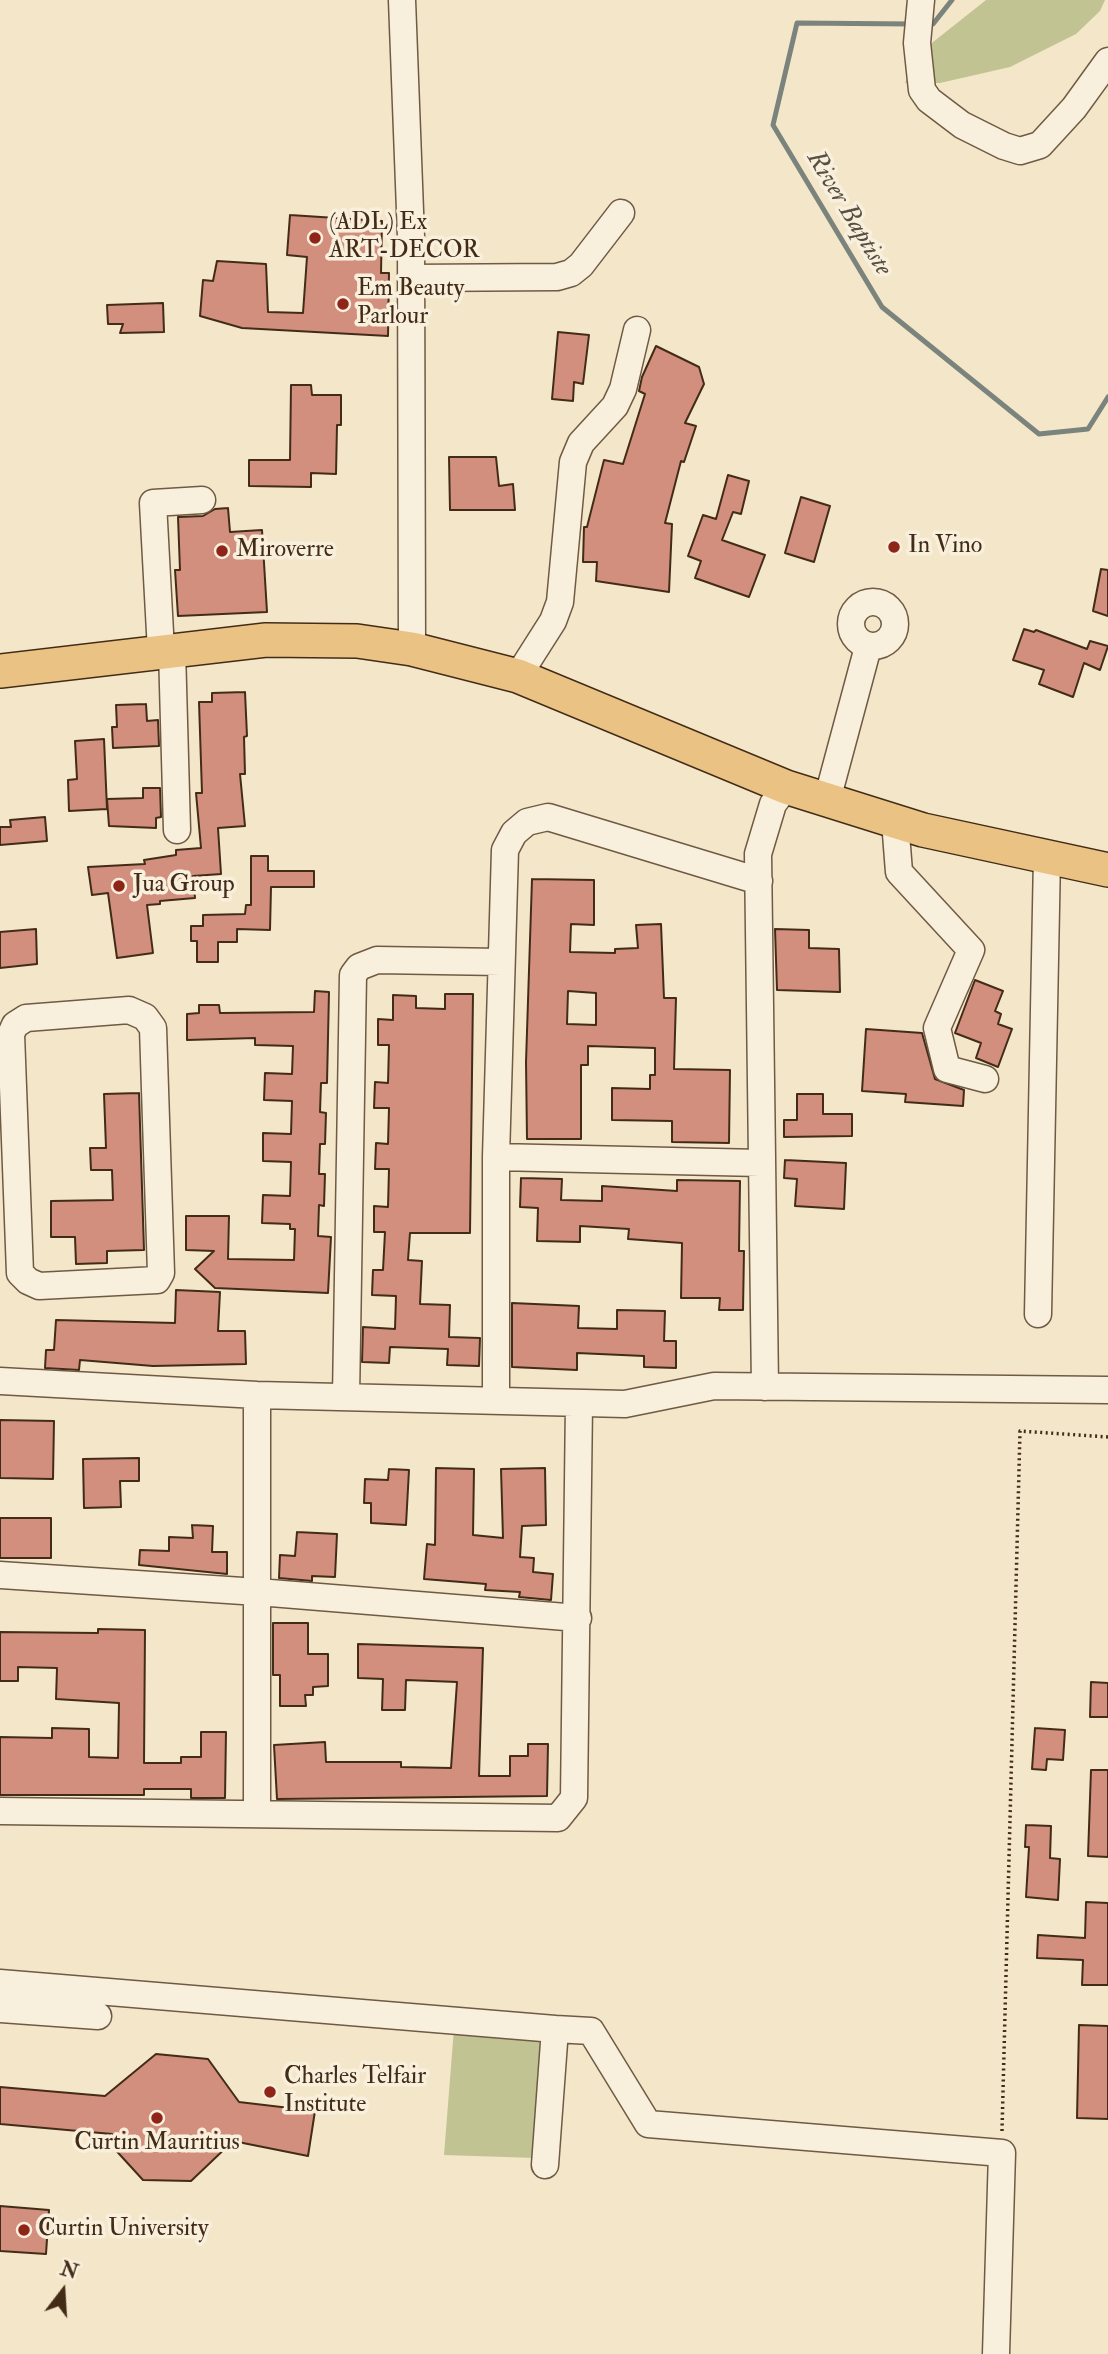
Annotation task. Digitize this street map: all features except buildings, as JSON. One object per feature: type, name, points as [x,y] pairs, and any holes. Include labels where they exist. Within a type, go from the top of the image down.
[{"type":"main road","points":[[0,671],[266,640],[357,641],[412,649],[518,676],[786,787],[895,821],[1108,870]]},
{"type":"street","points":[[402,0],[411,278],[412,649]]},
{"type":"street","points":[[920,0],[917,43],[922,90],[929,100],[962,124],[1004,146],[1020,151],[1040,145],[1074,108],[1108,61]]},
{"type":"street","points":[[411,278],[557,277],[570,274],[581,265],[621,213]]},
{"type":"street","points":[[518,676],[553,621],[560,602],[573,462],[582,443],[615,406],[623,389],[637,330]]},
{"type":"street","points":[[177,830],[167,650],[153,503],[202,500]]},
{"type":"street","points":[[827,800],[868,647]]},
{"type":"street","points":[[765,1387],[758,854],[773,804],[786,787]]},
{"type":"street","points":[[496,1401],[496,1157],[505,850],[514,833],[527,822],[548,817],[631,845],[759,881]]},
{"type":"street","points":[[895,821],[899,872],[971,950],[937,1028],[947,1069],[985,1079]]},
{"type":"street","points":[[1038,1314],[1047,856]]},
{"type":"street","points":[[346,1397],[353,975],[359,967],[377,960],[501,962]]},
{"type":"street","points":[[129,1010],[145,1017],[153,1028],[163,1265],[157,1280],[39,1286],[20,1273],[6,1090],[12,1034],[15,1026],[26,1018],[129,1010]]},
{"type":"street","points":[[496,1157],[760,1163]]},
{"type":"street","points":[[0,1381],[257,1395],[625,1404],[714,1386],[1108,1390]]},
{"type":"street","points":[[257,1395],[257,1814]]},
{"type":"street","points":[[0,1811],[558,1818],[574,1798],[579,1403]]},
{"type":"street","points":[[0,1575],[258,1592],[578,1618]]},
{"type":"street","points":[[0,1983],[591,2031],[648,2124],[1002,2153],[996,2354]]},
{"type":"street","points":[[0,2009],[98,2016]]},
{"type":"street","points":[[545,2165],[555,2029]]},
{"type":"path","points":[[1002,2153],[1020,1431],[1108,1437]]},
{"type":"green space","points":[[986,0],[1105,0],[1100,11],[1076,34],[1010,67],[940,83],[905,83],[918,54]]},
{"type":"green space","points":[[455,2016],[547,2025],[535,2158],[444,2155]]},
{"type":"waterway","name":"River Baptiste","points":[[925,24],[933,24],[952,0]]},
{"type":"waterway","name":"River Baptiste","points":[[912,24],[797,23],[773,125],[882,307],[1039,434],[1088,429],[1108,397]]},
{"type":"place","name":"(ADL) Ex ART-DECOR","points":[[315,238]]},
{"type":"place","name":"Em Beauty Parlour","points":[[343,304]]},
{"type":"place","name":"In Vino","points":[[894,547]]},
{"type":"place","name":"Miroverre","points":[[222,551]]},
{"type":"place","name":"Jua Group","points":[[119,886]]},
{"type":"place","name":"Charles Telfair Institute","points":[[270,2092]]},
{"type":"place","name":"Curtin Mauritius","points":[[157,2118]]},
{"type":"place","name":"Curtin University","points":[[24,2230]]}]
